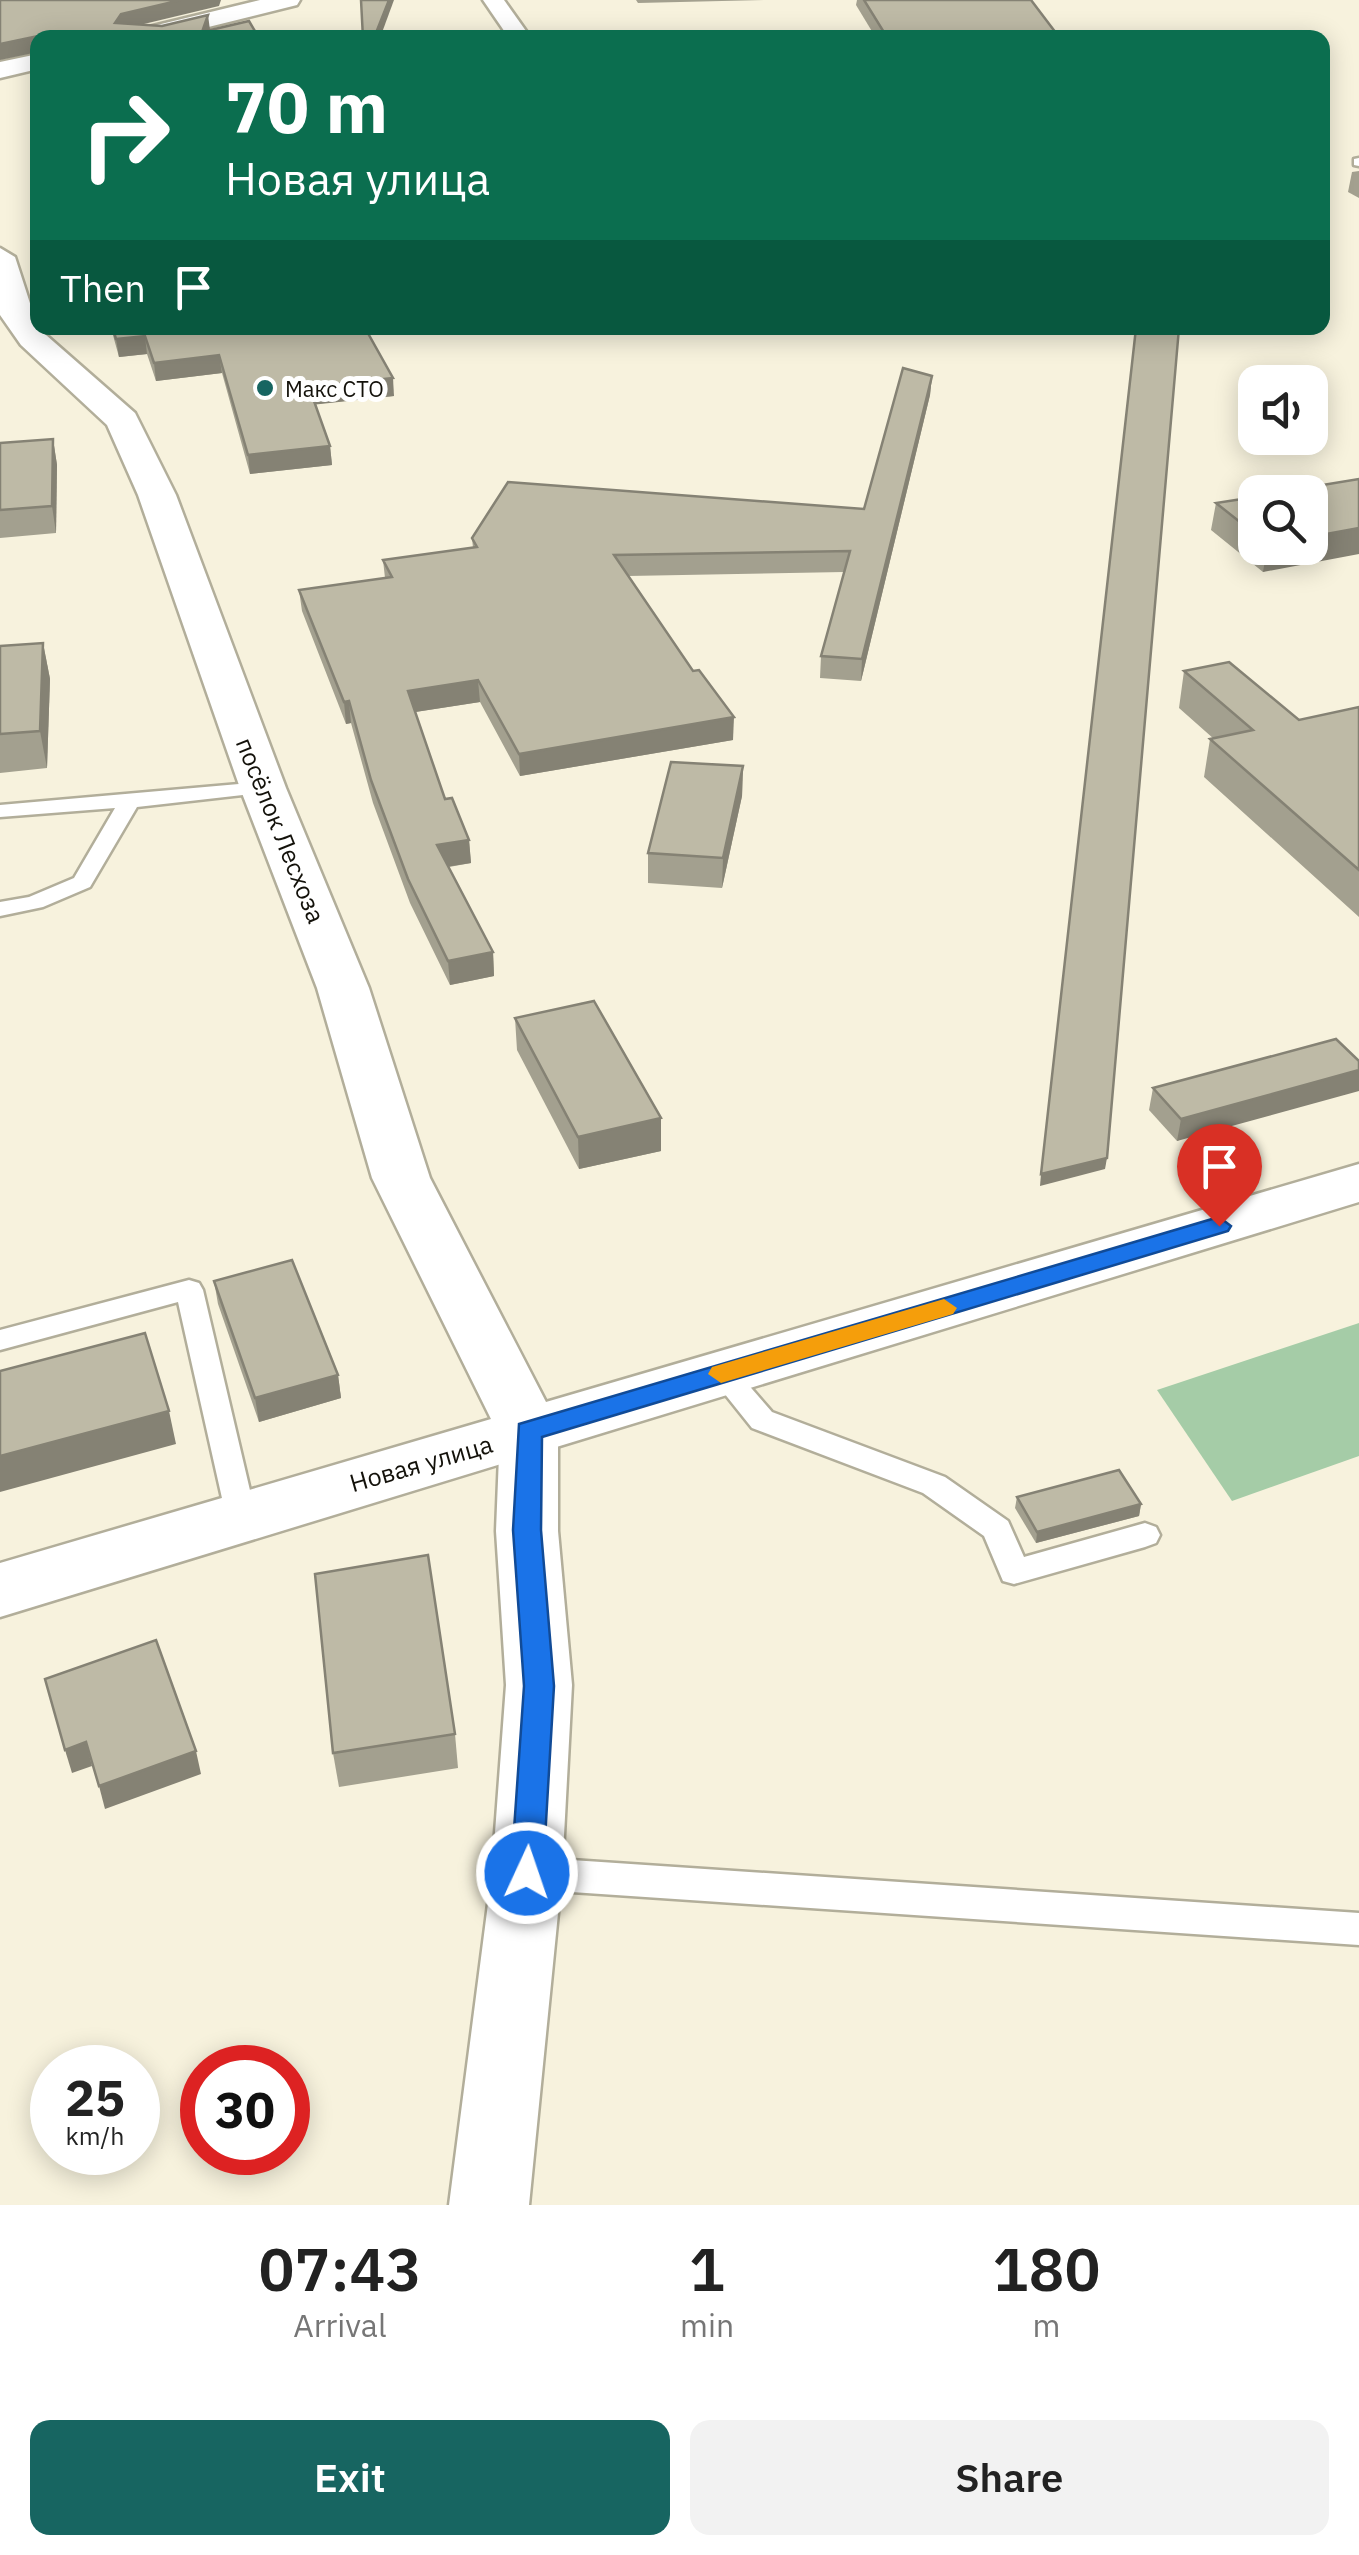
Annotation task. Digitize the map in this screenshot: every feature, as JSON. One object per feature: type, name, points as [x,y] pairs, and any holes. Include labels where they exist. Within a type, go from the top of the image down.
[{"type":"street","points":[[163,30],[289,0]]},
{"type":"street","points":[[493,0],[514,30]]},
{"type":"street","points":[[0,70],[30,63]]},
{"type":"street","name":"посёлок Лесхоза","points":[[0,257],[6,311],[123,420],[157,495],[263,788],[344,988],[401,1178],[529,1431]]},
{"type":"street","name":"Новая улица","points":[[0,1590],[1359,1183]]},
{"type":"street","points":[[489,2205],[527,1873],[539,1686],[527,1530],[529,1431]]},
{"type":"lane","points":[[0,811],[263,788]]},
{"type":"lane","points":[[0,909],[36,902],[82,882],[130,802]]},
{"type":"lane","points":[[0,1340],[189,1290],[240,1516]]},
{"type":"lane","points":[[722,1373],[762,1420],[934,1486],[998,1530],[1014,1572],[1145,1535]]},
{"type":"lane","points":[[527,1873],[1359,1930]]},
{"type":"green space","points":[[1359,1323],[1359,1456],[1232,1501],[1157,1390]]},
{"type":"building","points":[[0,0],[181,0],[121,14],[115,23],[162,26],[208,15],[203,30],[30,30],[30,38],[0,44]]},
{"type":"building","points":[[361,0],[389,0],[377,30],[363,30]]},
{"type":"building","points":[[864,0],[1031,0],[1054,30],[883,30]]},
{"type":"building","points":[[249,21],[254,30],[211,30]]},
{"type":"building","points":[[115,335],[369,335],[393,378],[309,387],[330,446],[248,455],[219,355],[154,363],[145,336],[116,339]]},
{"type":"building","points":[[1135,335],[1178,335],[1107,1158],[1041,1174]]},
{"type":"building","points":[[903,368],[932,376],[862,659],[821,656],[850,551],[614,555],[693,671],[699,670],[734,717],[519,754],[478,680],[408,691],[445,799],[452,798],[469,840],[437,845],[493,952],[448,961],[408,879],[371,780],[349,701],[344,702],[299,590],[392,577],[383,560],[477,547],[472,538],[508,482],[864,509]]},
{"type":"building","points":[[53,439],[52,506],[0,510],[0,443]]},
{"type":"building","points":[[1359,479],[1359,528],[1328,534],[1328,484]]},
{"type":"building","points":[[1238,500],[1238,520],[1216,503]]},
{"type":"building","points":[[43,643],[40,731],[0,734],[0,646]]},
{"type":"building","points":[[1229,662],[1299,720],[1359,707],[1359,870],[1210,739],[1253,730],[1184,671]]},
{"type":"building","points":[[671,762],[743,766],[723,858],[648,853]]},
{"type":"building","points":[[594,1001],[661,1118],[578,1137],[515,1018]]},
{"type":"building","points":[[1336,1039],[1359,1061],[1359,1070],[1181,1119],[1153,1088]]},
{"type":"building","points":[[292,1260],[338,1375],[255,1398],[214,1281]]},
{"type":"building","points":[[145,1333],[169,1411],[0,1456],[0,1371]]},
{"type":"building","points":[[1119,1470],[1141,1504],[1037,1532],[1017,1497]]},
{"type":"building","points":[[428,1555],[455,1734],[333,1753],[315,1574]]},
{"type":"building","points":[[156,1640],[196,1751],[99,1786],[86,1742],[65,1750],[45,1679]]},
{"type":"slow traffic","points":[[721,1374],[944,1308]]},
{"type":"place","name":"Макс СТО","points":[[265,388]]},
{"type":"route","points":[[527,1873],[539,1686],[527,1530],[529,1431],[1219,1226]]}]
